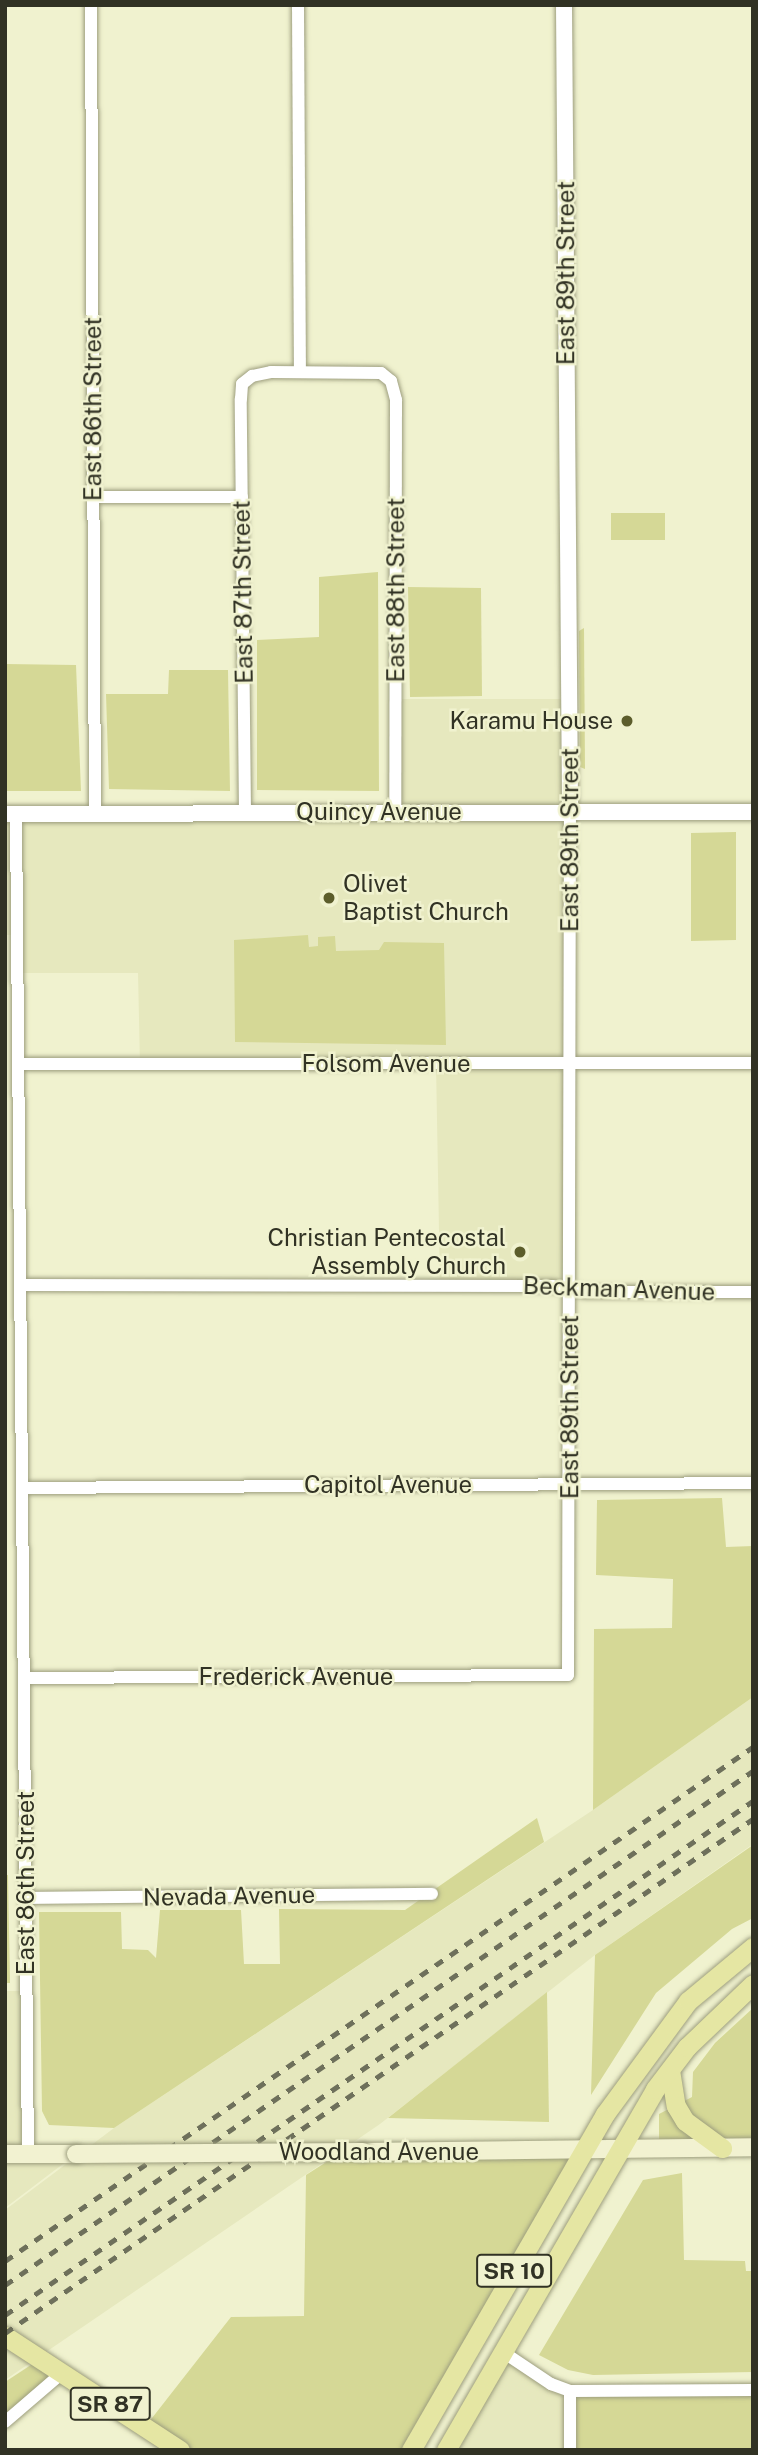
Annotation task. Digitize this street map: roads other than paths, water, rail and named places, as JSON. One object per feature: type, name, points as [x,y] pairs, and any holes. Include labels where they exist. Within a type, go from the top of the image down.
[{"type":"main road","name":"SR 10","points":[[411,2450],[580,2150],[667,2025],[718,1973],[753,1947]]},
{"type":"main road","name":"SR 10","points":[[446,2450],[618,2149],[670,2070],[707,2025],[753,1984]]},
{"type":"main road","points":[[670,2070],[676,2106],[685,2121],[722,2148]]},
{"type":"main road","name":"Woodland Avenue","points":[[5,2154],[753,2147]]},
{"type":"main road","name":"SR 87","points":[[5,2336],[180,2450]]},
{"type":"street","name":"East 86th Street","points":[[91,5],[95,812]]},
{"type":"street","points":[[298,5],[300,372]]},
{"type":"street","name":"East 89th Street","points":[[564,5],[570,812],[571,1484],[568,1675]]},
{"type":"street","name":"East 88th Street","points":[[300,372],[381,373],[391,381],[396,400],[395,813]]},
{"type":"street","name":"East 87th Street","points":[[245,813],[242,384],[252,376],[300,372]]},
{"type":"street","points":[[93,497],[242,498]]},
{"type":"street","name":"Quincy Avenue","points":[[11,814],[753,812]]},
{"type":"street","name":"East 86th Street","points":[[11,814],[24,1285],[29,2154]]},
{"type":"street","name":"Folsom Avenue","points":[[20,1064],[753,1063]]},
{"type":"street","name":"Beckman Avenue","points":[[24,1285],[753,1292]]},
{"type":"street","name":"Capitol Avenue","points":[[24,1488],[753,1483]]},
{"type":"street","name":"Frederick Avenue","points":[[25,1678],[568,1675]]},
{"type":"street","name":"Nevada Avenue","points":[[26,1898],[432,1894]]},
{"type":"street","points":[[503,2353],[570,2391],[753,2390]]},
{"type":"street","points":[[5,2422],[62,2373]]},
{"type":"street","points":[[570,2391],[570,2450]]},
{"type":"railway","points":[[5,2261],[753,1747]]},
{"type":"railway","points":[[5,2285],[753,1771]]},
{"type":"railway","points":[[5,2315],[753,1801]]},
{"type":"railway","points":[[5,2333],[753,1819]]},
{"type":"place","name":"Karamu House","points":[[627,721]]},
{"type":"place","name":"Olivet Baptist Church","points":[[329,898]]},
{"type":"place","name":"Christian Pentecostal Assembly Church","points":[[520,1252]]}]
